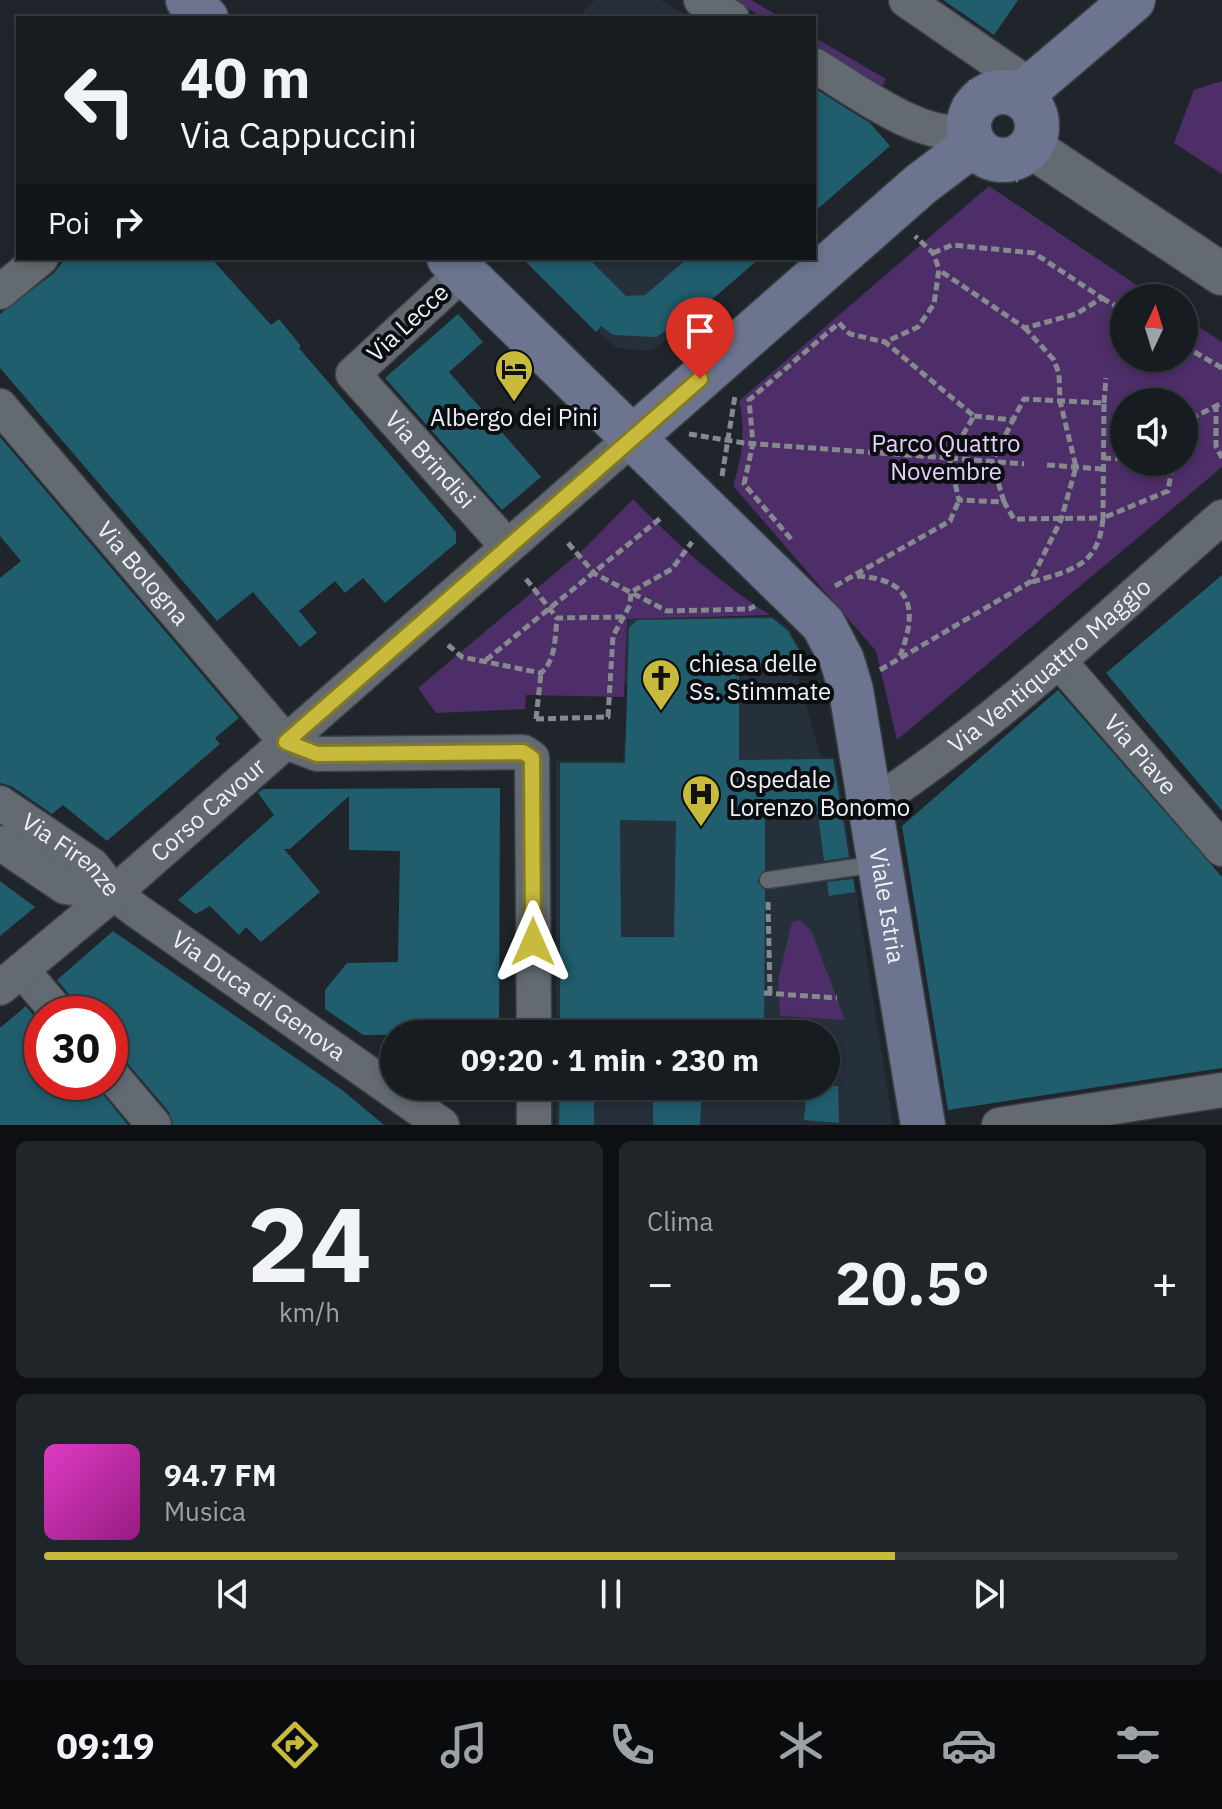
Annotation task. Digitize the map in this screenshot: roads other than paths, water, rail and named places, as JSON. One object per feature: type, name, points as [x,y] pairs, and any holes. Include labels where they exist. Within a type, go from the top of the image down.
[{"type":"main road","points":[[188,0],[204,16]]},
{"type":"main road","points":[[1026,92],[1034,113],[1035,148],[1002,160],[982,152],[972,136],[970,118],[980,101],[999,92],[1026,92],[1133,0]]},
{"type":"main road","points":[[632,438],[972,136]]},
{"type":"main road","name":"Viale Istria","points":[[464,263],[632,438],[823,624],[847,675],[872,805],[875,864],[923,1125]]},
{"type":"street","points":[[701,0],[729,16]]},
{"type":"street","points":[[906,0],[1026,92]]},
{"type":"street","points":[[816,66],[929,131],[972,136]]},
{"type":"street","points":[[1035,148],[1222,274]]},
{"type":"street","points":[[0,292],[39,260]]},
{"type":"street","name":"Via Lecce","points":[[353,374],[464,263]]},
{"type":"street","name":"Via Brindisi","points":[[353,374],[507,546]]},
{"type":"street","name":"Via Bologna","points":[[0,406],[286,742]]},
{"type":"street","name":"Corso Cavour","points":[[11,979],[114,893],[632,438]]},
{"type":"street","name":"Via Ventiquattro Maggio","points":[[872,805],[926,769],[1214,533]]},
{"type":"street","name":"Via Piave","points":[[1059,661],[1222,849]]},
{"type":"street","points":[[286,742],[317,754],[523,752],[532,758],[534,1020]]},
{"type":"street","name":"Via Firenze","points":[[0,803],[92,865],[114,893]]},
{"type":"street","name":"Via Firenze","points":[[0,843],[65,887],[114,893]]},
{"type":"street","name":"Via Duca di Genova","points":[[114,893],[441,1125]]},
{"type":"street","points":[[11,979],[34,996]]},
{"type":"street","points":[[999,1125],[1222,1090]]},
{"type":"street","points":[[128,1094],[154,1125]]},
{"type":"street","points":[[534,1100],[534,1125]]},
{"type":"lane","points":[[768,880],[875,864]]},
{"type":"lane","name":"Viale Istria","points":[[875,864],[912,1125]]},
{"type":"place","name":"Albergo dei Pini","points":[[514,403]]},
{"type":"place","name":"chiesa delle Ss. Stimmate","points":[[661,712]]},
{"type":"place","name":"Ospedale Lorenzo Bonomo","points":[[701,828]]},
{"type":"park label","name":"Parco Quattro Novembre","points":[[946,458]]}]
